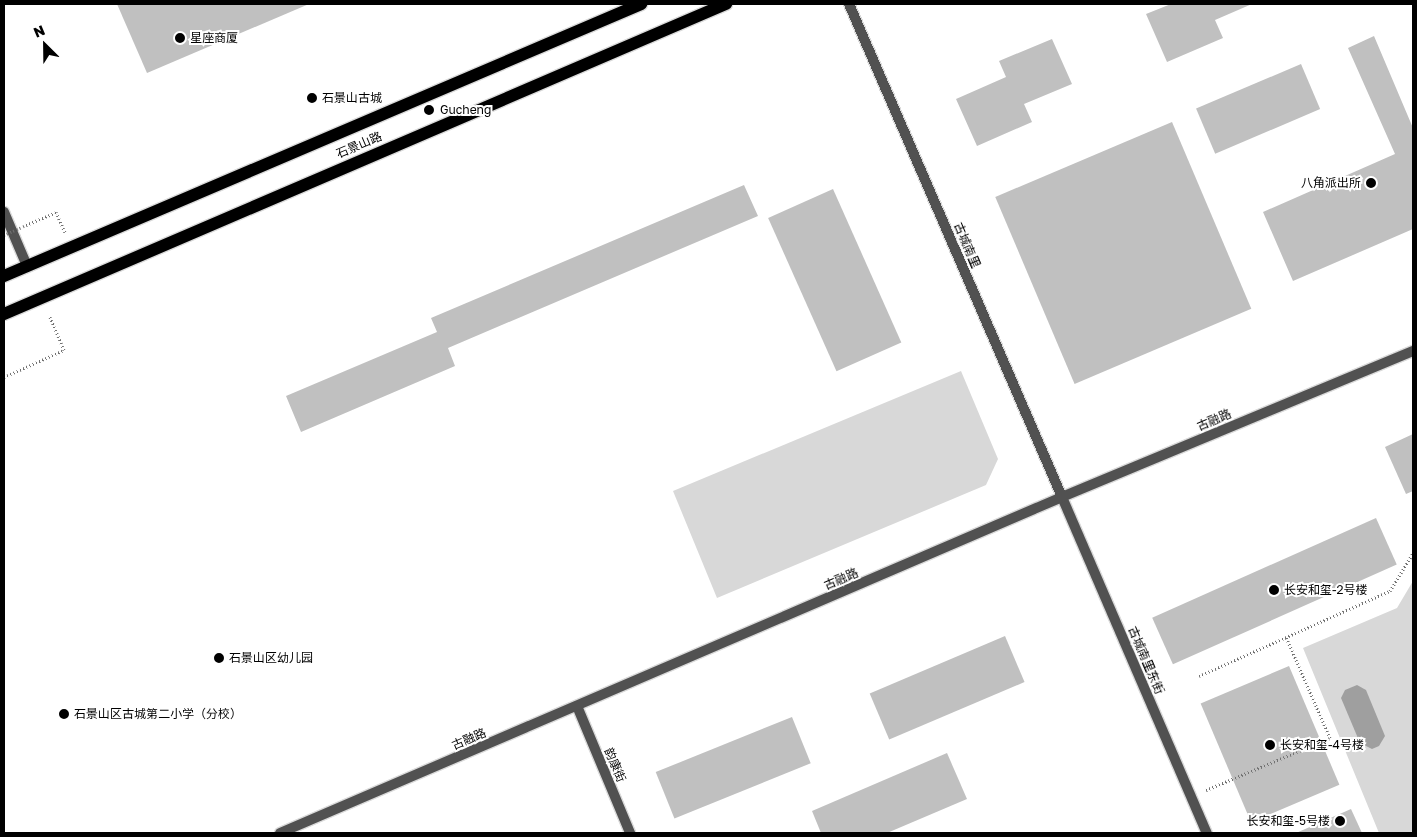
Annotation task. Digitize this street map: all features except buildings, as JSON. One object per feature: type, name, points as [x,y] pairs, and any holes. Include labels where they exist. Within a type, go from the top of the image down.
[{"type":"main road","name":"石景山路","points":[[4,276],[641,4]]},
{"type":"main road","name":"石景山路","points":[[4,314],[41,296],[726,4]]},
{"type":"street","name":"古城南里","points":[[849,4],[1062,497]]},
{"type":"street","points":[[4,212],[27,266]]},
{"type":"street","name":"古融路","points":[[280,833],[1062,497],[1413,350]]},
{"type":"street","name":"古城南里东街","points":[[1062,497],[1207,833]]},
{"type":"street","name":"韵康街","points":[[576,706],[630,833]]},
{"type":"path","points":[[4,235],[56,212]]},
{"type":"path","points":[[4,376],[64,350],[41,296]]},
{"type":"path","points":[[1200,676],[1390,591],[1413,553]]},
{"type":"path","points":[[1191,796],[1330,738],[1286,637]]},
{"type":"shaded area","points":[[961,371],[998,459],[986,485],[717,598],[673,491]]},
{"type":"shaded area","points":[[1413,581],[1413,833],[1379,833],[1303,648],[1397,608]]},
{"type":"shaded area","points":[[1357,685],[1366,690],[1385,736],[1379,746],[1372,749],[1360,743],[1341,698],[1345,690]]},
{"type":"place","name":"星座商厦","points":[[180,38]]},
{"type":"place","name":"石景山古城","points":[[312,98]]},
{"type":"place","name":"Gucheng","points":[[429,110]]},
{"type":"place","name":"八角派出所","points":[[1371,183]]},
{"type":"place","name":"长安和玺-2号楼","points":[[1274,590]]},
{"type":"place","name":"石景山区幼儿园","points":[[219,658]]},
{"type":"place","name":"石景山区古城第二小学（分校）","points":[[64,714]]},
{"type":"place","name":"长安和玺-4号楼","points":[[1270,745]]},
{"type":"place","name":"长安和玺-5号楼","points":[[1340,821]]}]
